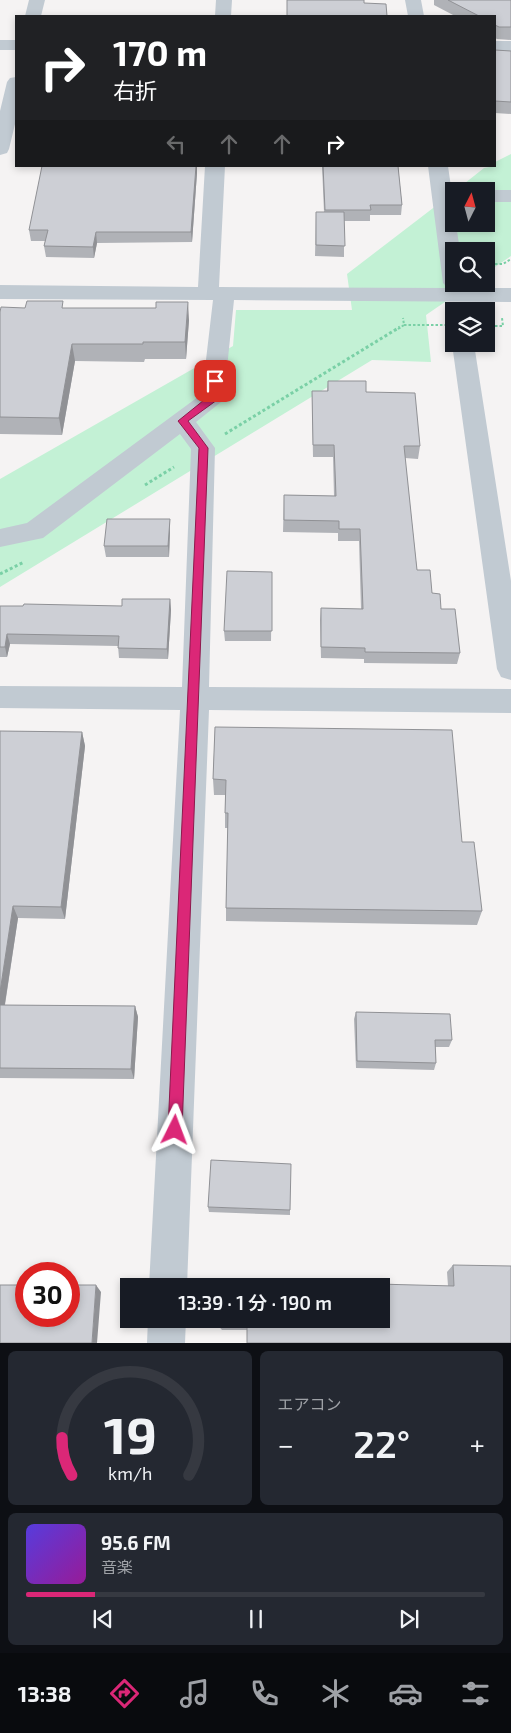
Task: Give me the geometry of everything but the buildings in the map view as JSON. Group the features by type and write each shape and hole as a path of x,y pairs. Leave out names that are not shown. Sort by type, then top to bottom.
{"street":[{"path":"33,15 37,0"},
{"path":"223,15 224,0"},
{"path":"414,0 416,15"},
{"path":"0,45 15,45"},
{"path":"496,46 511,46"},
{"path":"0,150 15,86"},
{"path":"0,538 34,532 214,398 216,293 215,167"},
{"path":"438,167 445,187"},
{"path":"495,196 511,196"},
{"path":"451,232 455,293"},
{"path":"0,292 455,293 511,295"},
{"path":"464,352 511,669"},
{"path":"168,1278 204,448 183,421"},
{"path":"0,698 511,701"},
{"path":"166,1343 167,1328"}],"path":[{"path":"495,264 502,264 511,259"},
{"path":"401,294 404,325"},
{"path":"145,485 404,325 445,325"},
{"path":"0,574 28,559"}],"green space":[{"path":"511,154 511,256 495,267 495,242 445,242 445,292 459,292 426,315 431,362 372,360 0,587 0,479 233,346 236,310 352,310 347,274 445,199 445,232 495,232 495,182 466,182 484,168 496,167 496,162"}],"route":[{"path":"175,1130 204,448 183,421 214,398 215,381"}]}
